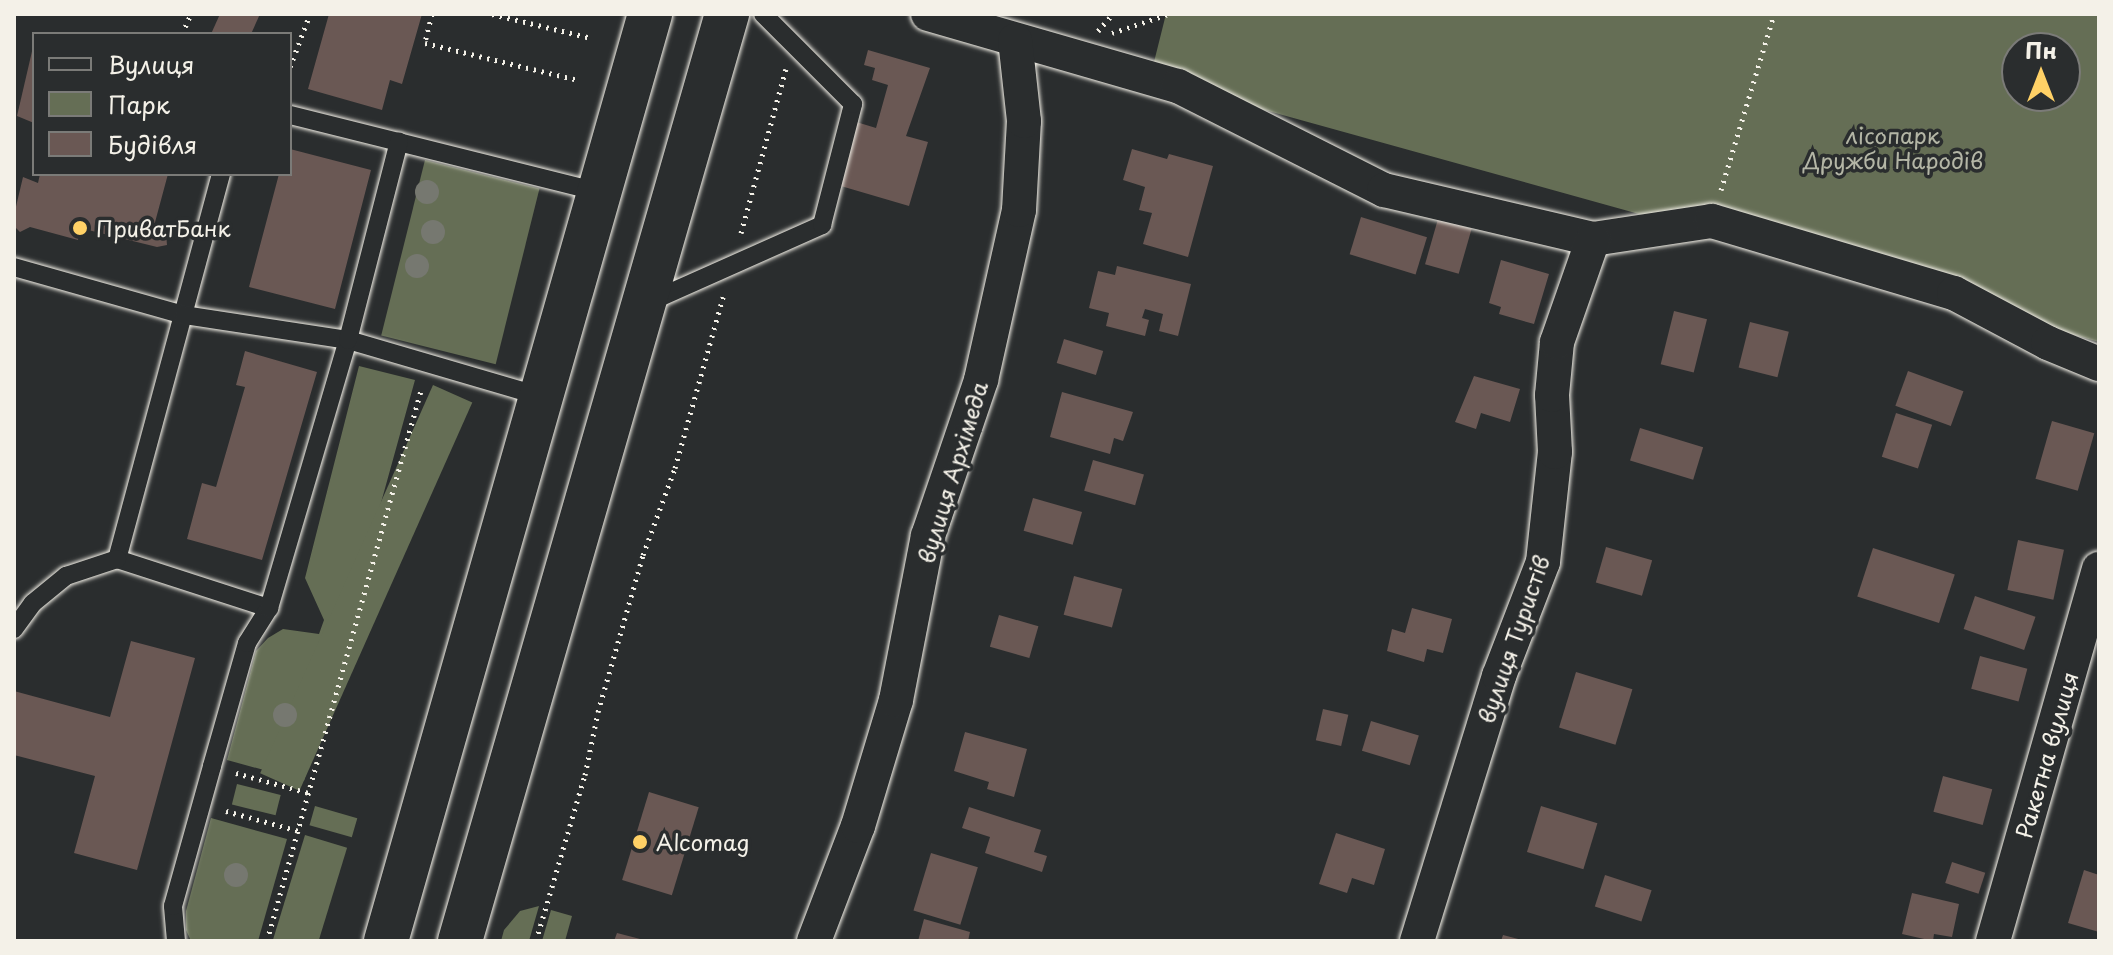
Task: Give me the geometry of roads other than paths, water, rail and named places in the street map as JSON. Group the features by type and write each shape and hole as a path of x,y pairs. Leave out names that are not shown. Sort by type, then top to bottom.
{"main road":[{"path":"386,941 650,14"},
{"path":"460,941 727,14"}],"street":[{"path":"928,14 1178,86 1384,190 1593,239 1712,221 1954,293 2048,343 2099,364"},
{"name":"вулиця Архімеда","path":"814,941 858,826 896,700 928,536 981,380 1019,210 1024,121 1015,40"},
{"name":"вулиця Туристів","path":"1417,941 1499,676 1543,562 1555,452 1552,395 1557,342 1593,239"},
{"name":"Ракетна вулиця","path":"1993,941 2099,569"}],"lane":[{"path":"644,304 822,225 853,104 763,14"},
{"path":"292,115 598,192"},
{"path":"176,941 173,906 201,805 247,643 269,608 348,340 399,141"},
{"path":"117,559 220,176"},
{"path":"14,267 184,315 348,340 428,366 540,396"},
{"path":"14,629 33,603 66,576 117,559 269,608"}],"place":[{"name":"ПриватБанк","path":"80,228"},
{"name":"Alcomag","path":"640,842"}],"park label":[{"name":"лісопарк Дружби Народів","path":"1893,146"}]}
